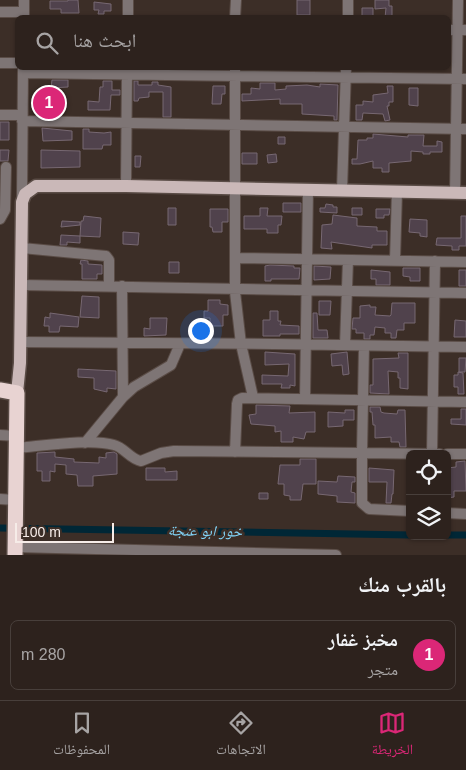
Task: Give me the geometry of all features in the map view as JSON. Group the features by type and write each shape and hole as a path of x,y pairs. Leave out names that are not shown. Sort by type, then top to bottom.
{"highway":[{"path":"0,390 17,394 17,442 8,499 15,516 15,548"}],"main road":[{"path":"17,394 20,342 22,202 25,194 36,186 460,193"}],"street":[{"path":"0,12 24,15 24,0"},
{"path":"128,0 128,15"},
{"path":"235,15 236,0"},
{"path":"348,0 348,15"},
{"path":"458,0 457,30 461,79 460,193"},
{"path":"0,63 15,63"},
{"path":"22,202 23,70 346,73 461,79"},
{"path":"126,186 127,71"},
{"path":"235,72 235,288 242,344 252,397"},
{"path":"342,190 346,73"},
{"path":"0,115 22,118 127,122 461,129"},
{"path":"0,218 5,210 3,167 22,168"},
{"path":"305,399 308,189"},
{"path":"395,260 397,191"},
{"path":"22,248 106,256 109,260 109,286"},
{"path":"236,258 466,262"},
{"path":"346,345 348,260"},
{"path":"432,450 435,261"},
{"path":"21,285 466,293"},
{"path":"122,286 123,397"},
{"path":"20,342 306,344 466,348"},
{"path":"85,443 123,397 139,383 171,365 180,344"},
{"path":"364,346 362,503 368,509 406,511"},
{"path":"235,452 237,404 238,400 242,398 466,402"},
{"path":"0,435 17,442 113,445 141,461 161,453 174,451 406,454"},
{"path":"451,454 466,454"},
{"path":"451,513 466,514"},
{"path":"15,548 160,553 336,555"}],"building":[{"path":"78,0 79,13 61,13 61,9 50,9 50,1"},
{"path":"297,0 310,0 310,15 297,15"},
{"path":"375,0 389,0 389,6 392,6 392,15 385,15 386,8 375,9"},
{"path":"94,2 111,4 111,11 104,11 104,14 98,14 99,10 94,10"},
{"path":"362,8 373,8 373,15 362,15"},
{"path":"52,80 68,80 68,87 51,88"},
{"path":"103,81 112,81 112,90 120,90 120,95 111,95 110,110 88,110 88,101 99,102 100,87 103,87"},
{"path":"134,81 138,81 138,85 152,85 152,82 158,82 158,85 171,87 171,117 163,117 163,92 149,92 149,97 139,98 138,101 134,101"},
{"path":"260,83 275,83 275,90 286,89 286,86 307,85 320,87 320,84 338,85 337,120 334,120 334,116 302,114 302,104 280,104 280,99 242,101 242,94 251,94 251,88 260,89"},
{"path":"213,86 225,86 225,94 222,94 221,104 212,104"},
{"path":"387,86 393,86 393,102 389,102 389,106 387,106 390,120 385,121 383,114 363,113 362,120 356,120 356,105 363,105 363,101 373,102 373,95 388,93"},
{"path":"409,88 418,88 418,106 409,105"},
{"path":"44,98 51,99 51,114 44,115"},
{"path":"0,122 9,122 9,140 0,140"},
{"path":"42,128 72,131 72,140 43,141"},
{"path":"83,129 89,129 89,132 111,132 111,145 103,145 102,149 83,149"},
{"path":"373,134 408,137 408,135 424,135 423,146 437,146 437,141 442,142 442,152 423,154 423,152 411,151 411,161 389,163 389,172 382,172 382,168 373,168 373,161 352,164 352,159 357,159 358,140 373,138"},
{"path":"278,137 285,137 285,144 278,144"},
{"path":"0,150 9,150 8,161 0,161"},
{"path":"41,150 80,151 80,167 41,168"},
{"path":"242,153 257,153 257,164 242,164"},
{"path":"276,154 277,162 268,163 267,155"},
{"path":"135,156 141,156 140,167 135,167"},
{"path":"283,203 301,203 301,212 283,212"},
{"path":"326,204 337,207 337,213 320,212 320,208 325,208"},
{"path":"168,208 176,208 176,225 168,225"},
{"path":"260,208 268,208 267,216 282,216 281,225 278,225 278,233 267,233 267,229 244,229 244,216 260,216"},
{"path":"352,208 362,208 362,215 352,215"},
{"path":"210,209 228,209 228,222 222,222 222,232 213,232 212,227 210,227"},
{"path":"376,209 390,209 389,215 384,215 384,218 376,218"},
{"path":"333,215 357,218 357,226 377,227 377,231 387,231 387,245 372,245 372,248 331,242 332,249 321,248 322,225 332,224"},
{"path":"84,216 101,218 100,237 80,236 81,221 83,221"},
{"path":"461,216 466,216 466,246 459,246 459,250 452,250 452,246 436,245 437,238 461,238"},
{"path":"410,219 427,220 427,237 420,236 420,233 409,232"},
{"path":"62,221 80,222 80,225 61,227"},
{"path":"123,232 139,233 138,245 123,244"},
{"path":"61,235 80,236 80,243 67,242 67,245 60,245"},
{"path":"81,260 88,261 88,264 102,265 102,274 97,274 97,279 82,279"},
{"path":"169,262 179,262 179,273 169,273"},
{"path":"265,266 300,268 299,279 271,279 271,281 265,281"},
{"path":"314,266 331,267 330,279 314,280"},
{"path":"403,268 420,268 420,281 410,281 410,277 403,276"},
{"path":"371,270 390,272 390,285 376,285 376,279 371,279"},
{"path":"459,270 466,270 466,286 459,286"},
{"path":"82,296 99,297 99,318 80,317"},
{"path":"208,300 220,300 220,304 228,305 228,315 223,315 223,326 210,326 210,318 204,318 204,311 208,311"},
{"path":"319,301 331,301 330,315 319,315"},
{"path":"392,303 415,303 415,323 404,323 404,330 397,330 396,338 391,338 391,333 385,333 385,328 375,327 374,335 370,335 370,339 364,339 364,333 356,333 356,329 352,329 353,318 360,318 360,306 370,305 370,307 376,307 375,315 390,316"},
{"path":"270,311 278,311 278,321 281,321 280,325 299,326 299,334 263,336 263,320 270,320"},
{"path":"50,313 79,317 78,327 60,326 59,332 49,332 49,326 44,326 45,317 50,318"},
{"path":"313,313 317,313 318,330 327,330 328,338 313,338"},
{"path":"150,318 167,318 166,335 144,336 144,328 150,329"},
{"path":"455,320 466,321 466,337 454,337"},
{"path":"265,352 295,354 295,386 290,385 290,388 281,388 282,384 262,384 262,375 288,376 289,364 265,365"},
{"path":"347,352 349,374 343,375 342,365 332,366 331,354"},
{"path":"398,353 408,353 408,389 400,388 398,372 388,371 389,394 370,393 370,385 373,385 373,359 399,358"},
{"path":"459,358 466,358 465,372 459,372"},
{"path":"78,369 116,371 116,389 107,388 107,392 94,389 94,378 78,377"},
{"path":"458,372 463,373 464,394 458,394 458,387 454,387 454,375 458,375"},
{"path":"256,405 290,406 289,413 315,412 315,432 306,432 304,439 293,437 293,442 281,442 281,431 275,432 275,426 251,424 249,415 256,414"},
{"path":"370,407 380,407 381,412 384,413 397,414 398,410 405,410 406,447 400,447 399,442 391,442 391,437 375,438 375,425 373,425"},
{"path":"461,409 466,409 466,425 451,424 451,419 461,419"},
{"path":"345,410 354,410 354,420 343,420 343,426 328,427 328,412 345,413"},
{"path":"55,452 55,457 74,459 74,462 99,463 99,457 106,458 106,453 114,452 117,454 117,474 93,476 93,486 78,486 77,475 66,474 66,465 55,464 55,472 50,471 50,481 42,481 42,471 37,471 37,453"},
{"path":"300,459 316,459 316,484 303,484 301,500 290,500 290,496 284,495 284,484 278,484 280,465 300,465"},
{"path":"465,461 466,491 454,491 454,497 451,497 451,468 456,467 456,462"},
{"path":"146,468 165,468 165,472 177,471 177,480 146,480"},
{"path":"369,468 394,470 391,503 386,503 387,482 369,482"},
{"path":"338,476 355,477 355,482 352,482 351,492 355,493 355,503 337,502 337,496 318,494 318,481 337,482"},
{"path":"259,493 268,493 268,499 259,499"}],"waterway":[{"name":"خور ابو عنجة","path":"0,528 406,535"},
{"name":"خور ابو عنجة","path":"451,535 466,535"}],"place":[{"name":"مخبز غفار","path":"49,103"}]}
